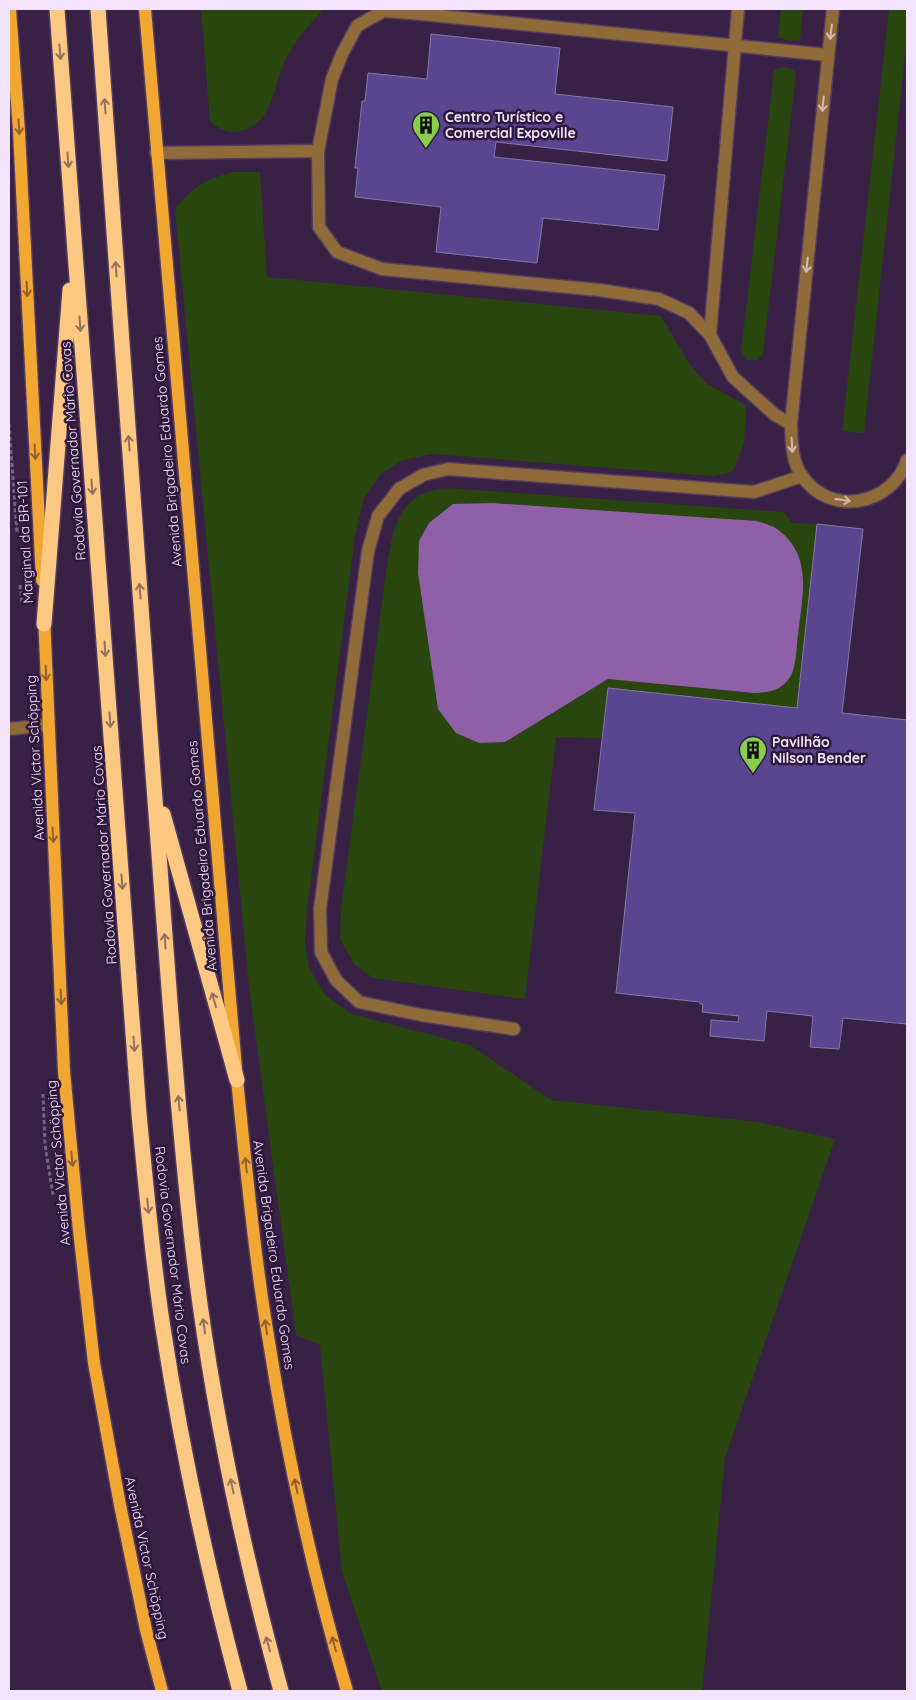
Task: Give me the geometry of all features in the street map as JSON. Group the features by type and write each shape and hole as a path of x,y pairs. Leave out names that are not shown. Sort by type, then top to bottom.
{"highway":[{"name":"Rodovia Governador Mário Covas","path":"57,9 139,1114 150,1230 163,1328 201,1532 240,1691"},
{"name":"Rodovia Governador Mário Covas","path":"98,9 172,1030 193,1252 223,1444 256,1595 281,1691"},
{"path":"44,624 73,241"},
{"path":"154,779 237,1080"}],"main road":[{"name":"Marginal da BR-101","path":"10,9 21,160 44,624"},
{"name":"Avenida Brigadeiro Eduardo Gomes","path":"145,9 237,1080 268,1335 285,1435 310,1550 347,1691"},
{"name":"Avenida Victor Schöpping","path":"44,624 64,1071 78,1221 94,1363 120,1506 146,1630 162,1691"}],"street":[{"path":"710,335 738,9"},
{"path":"833,9 790,424 792,457 802,476 820,493 841,501 863,501 886,491 903,472 907,460"},
{"path":"790,424 775,415 733,377 710,335 689,313 659,299 599,290 382,269 336,252 319,228 318,151 332,79 342,54 357,26 383,11 828,55"},
{"path":"156,153 318,151"},
{"path":"514,1029 421,1015 359,1002 336,980 321,952 320,909 322,889 368,551 378,516 399,489 423,475 448,469 754,492 802,476"},
{"path":"9,729 48,726"}],"green space":[{"path":"201,9 323,9 288,55 267,110 261,120 252,127 232,132 217,127 210,121"},
{"path":"781,9 803,9 800,40 788,41 778,37"},
{"path":"889,9 907,9 907,37 864,433 842,431"},
{"path":"786,67 796,73 763,354 758,360 746,360 741,352 774,71 778,68"},
{"path":"232,172 260,172 267,277 661,316 690,365 707,384 746,405 746,424 740,456 732,472 713,476 433,454 403,460 381,474 364,498 355,536 307,909 305,942 309,968 325,995 352,1014 470,1045 551,1100 758,1122 835,1139 725,1458 702,1691 382,1691 342,1572 320,1345 296,1335 249,987 175,209 188,194 200,185"},
{"path":"445,488 784,512 792,523 817,524 797,708 608,688 602,738 556,737 525,999 373,978 354,964 340,939 341,909 387,565 393,534 400,515 413,500 422,494","holes":["802,563 754,693 608,679 505,742 479,743"]}],"shaded area":[{"path":"492,503 756,521 775,528 789,540 796,552 801,564 803,578 796,658 791,675 777,689 754,693 608,679 505,742 479,743 456,733 438,709 418,573 419,541 429,523 453,504"}],"building":[{"name":"Centro Turístico e Comercial Expoville","path":"431,34 560,48 555,94 673,107 667,161 496,142 494,157 665,175 658,230 543,218 537,263 436,252 441,207 355,197 358,168 355,168 362,101 365,101 368,73 427,79"},
{"name":"Pavilhão Nilson Bender","path":"817,524 863,529 842,713 907,720 907,1024 843,1018 839,1049 810,1047 813,1016 767,1011 764,1041 710,1036 711,1020 738,1022 739,1016 702,1012 703,1004 700,1004 700,1002 616,993 635,813 594,810 608,688 797,708"}],"place":[{"name":"Centro Turístico e Comercial Expoville","path":"426,149"},
{"name":"Pavilhão Nilson Bender","path":"753,774"}]}
